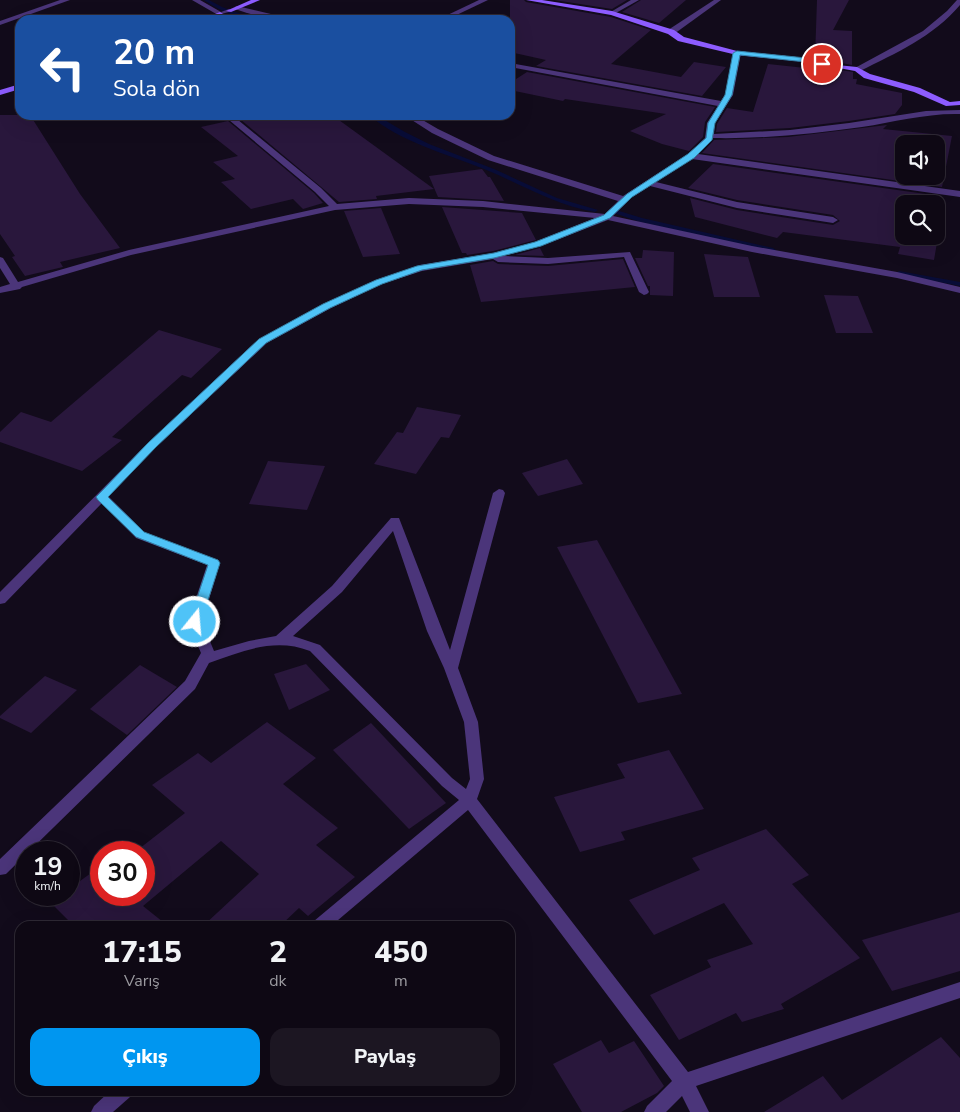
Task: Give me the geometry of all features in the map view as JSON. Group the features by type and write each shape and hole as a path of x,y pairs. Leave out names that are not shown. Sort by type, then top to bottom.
{"street":[{"path":"23,15 67,0"},
{"path":"195,0 220,14 229,11 238,4 247,4 257,0"},
{"path":"451,15 485,0"},
{"path":"529,0 612,13 671,32 681,39 737,53 806,60 837,67 857,69 910,44 947,16 960,1"},
{"path":"612,13 636,0"},
{"path":"671,32 718,0"},
{"path":"238,4 258,15"},
{"path":"252,12 266,15"},
{"path":"0,23 15,18"},
{"path":"0,600 152,445 263,341 327,306 379,282 420,268 480,258 538,244 607,217 625,200 691,156 709,139 711,123 729,95 737,53"},
{"path":"515,66 722,104"},
{"path":"857,69 866,76 917,90 954,109"},
{"path":"0,93 15,88"},
{"path":"710,136 737,136 833,128 954,109 960,103"},
{"path":"233,120 318,190 335,207"},
{"path":"416,120 435,132 491,158 625,200"},
{"path":"691,156 960,194"},
{"path":"649,183 737,205 833,220"},
{"path":"0,290 17,287 129,253 335,207 374,202 409,201 483,204 607,217 752,249 897,276 960,290"},
{"path":"480,258 548,261 627,254 644,292"},
{"path":"0,260 17,287"},
{"path":"451,668 499,492"},
{"path":"0,869 190,685 208,653 195,622 214,563 140,535 102,497"},
{"path":"279,640 337,588 395,521 434,631 451,668 471,722 477,779 469,800 326,921"},
{"path":"204,660 251,645 279,640 298,641 315,648 446,782 469,800 684,1082 700,1112"},
{"path":"653,1112 684,1082 960,990"},
{"path":"100,1112 118,1096"}],"building":[{"path":"510,0 524,0 526,2 611,17 651,30 611,64 681,77 694,62 726,67 702,96 536,66 546,60 515,53 515,15 510,15"},
{"path":"554,0 627,0 612,9"},
{"path":"641,0 686,0 659,23 622,12"},
{"path":"817,0 849,0 833,30 852,31 852,65 815,58"},
{"path":"768,64 815,69 815,66 853,72 853,79 857,79 856,84 902,93 902,105 895,114 849,121 790,128 716,132 717,124 727,108 753,112"},
{"path":"527,72 715,107 705,122 703,137 689,151 662,144 630,131 666,114 565,99 563,101 515,91 515,80"},
{"path":"0,115 15,115 15,120 33,120 80,194 120,248 60,262 63,267 25,276 12,257 15,256 0,234"},
{"path":"241,120 339,120 434,189 376,196 377,199 339,202"},
{"path":"228,121 314,193 323,203 303,209 293,199 251,209 221,182 235,179 213,162 238,156 201,127"},
{"path":"887,125 883,129 942,135 895,135 895,180 702,153 714,140 788,137"},
{"path":"945,135 952,136 945,172"},
{"path":"713,164 933,195 895,195 895,245 937,245 934,260 898,254 900,247 783,232 777,238 695,217 690,198 737,210 833,225 840,221 833,215 737,200 688,188"},
{"path":"482,169 490,177 504,201 438,197 429,176"},
{"path":"442,207 522,213 536,240 493,251 467,255 462,253"},
{"path":"381,208 400,254 363,257 344,211"},
{"path":"540,248 544,256 515,255"},
{"path":"643,250 674,252 673,296 650,295 650,286 648,286 635,258 642,258"},
{"path":"704,254 748,257 760,297 714,297"},
{"path":"623,259 635,287 481,302 470,265 493,261 498,264 548,266"},
{"path":"824,295 858,296 873,333 836,333"},
{"path":"159,330 222,349 191,378 182,375 112,437 122,440 82,471 0,442 0,432 21,412 51,422"},
{"path":"417,407 461,415 449,438 441,437 416,474 374,464 397,432 403,433"},
{"path":"567,459 583,484 538,496 522,473"},
{"path":"268,461 325,466 307,510 249,504"},
{"path":"597,540 682,694 638,703 557,547"},
{"path":"306,664 330,690 289,710 274,674"},
{"path":"140,665 177,687 127,735 90,709"},
{"path":"45,676 77,690 31,733 0,718 0,716"},
{"path":"267,722 316,758 283,784 338,828 316,845 355,877 308,916 299,908 285,921 208,921 259,874 221,841 155,896 155,841 149,841 185,813 152,785 198,753 211,763"},
{"path":"371,723 446,803 409,829 333,750"},
{"path":"669,750 704,809 621,832 625,840 580,852 554,797 625,778 617,764"},
{"path":"766,829 809,875 792,884 860,958 781,1004 784,1009 742,1022 736,1013 679,1040 650,995 711,967 707,960 753,944 724,903 654,935 629,900 700,870 692,858"},
{"path":"90,874 90,906 143,906 162,921 69,921 54,906 80,906 80,881"},
{"path":"960,912 960,971 892,991 862,940"},
{"path":"941,1037 960,1058 960,1112 764,1112 823,1076 842,1100"},
{"path":"601,1040 609,1053 634,1041 664,1086 657,1093 621,1112 582,1112 553,1064"}],"waterway":[{"path":"206,0 220,8 241,15"},
{"path":"380,120 419,142 478,164 555,200 595,210"},
{"path":"616,212 640,220 773,250"},
{"path":"899,273 960,284"}],"route":[{"path":"195,622 214,563 140,535 102,497 152,445 263,341 327,306 379,282 420,268 494,256 538,244 607,217 629,195 691,156 709,139 711,123 729,95 737,53 806,60 822,64"}]}
